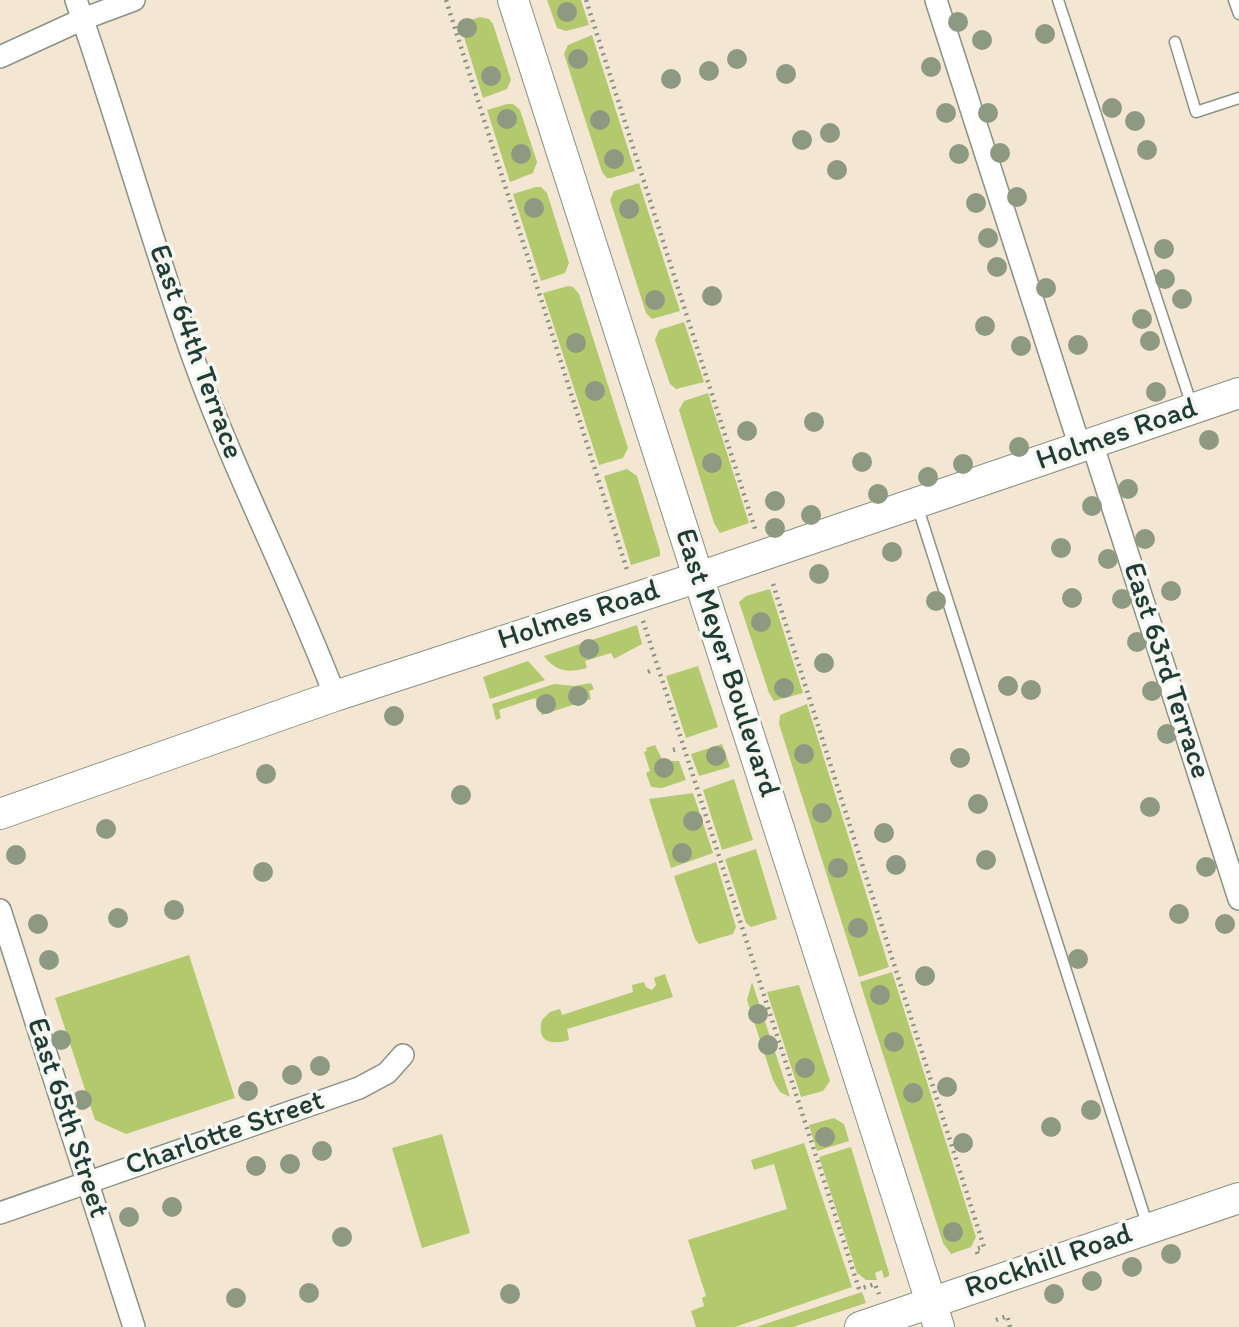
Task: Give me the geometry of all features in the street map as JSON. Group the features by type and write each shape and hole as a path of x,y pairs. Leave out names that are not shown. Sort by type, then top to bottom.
{"main road":[{"name":"East Meyer Boulevard","path":"513,0 935,1315"},
{"name":"Holmes Road","path":"0,814 335,696 699,577 1239,393"},
{"name":"Rockhill Road","path":"860,1327 935,1315 1149,1229 1239,1198"}],"street":[{"path":"0,57 80,10 134,0"},
{"name":"East 63rd Terrace","path":"936,0 1239,899"},
{"name":"East 64th Terrace","path":"80,10 195,362 228,449 335,696"},
{"name":"East 65th Street","path":"0,910 134,1327"},
{"name":"Charlotte Street","path":"0,1213 359,1088 387,1073 403,1055"}],"lane":[{"path":"1058,0 1193,409"},
{"path":"1234,0 1239,14"},
{"path":"1175,42 1196,111 1239,98"},
{"path":"916,503 1149,1229"}],"path":[{"path":"446,0 635,598 859,1289 875,1284"},
{"path":"586,0 763,555"},
{"path":"773,584 984,1247 976,1249"},
{"path":"996,1320 1007,1316 1010,1327"}],"green space":[{"path":"547,0 581,0 589,25 566,31 557,28"},
{"path":"480,17 489,19 493,24 511,80 507,89 483,98 460,24"},
{"path":"592,35 635,171 611,178 607,178 602,172 564,54 568,45"},
{"path":"513,104 520,110 537,162 533,173 510,182 487,110"},
{"path":"639,183 680,311 652,319 646,313 610,200 614,191"},
{"path":"541,187 547,193 569,263 565,273 541,281 513,194"},
{"path":"573,287 579,294 628,448 623,458 599,465 543,293"},
{"path":"684,322 704,382 676,389 670,384 655,340 659,330"},
{"path":"708,393 749,523 720,533 714,523 679,410 684,401"},
{"path":"627,469 637,476 660,551 660,556 631,565 604,476"},
{"path":"770,589 803,693 774,701 739,602 746,596"},
{"path":"637,625 642,644 614,659 611,653 585,661 587,668 563,670 544,656"},
{"path":"528,661 545,680 490,699 483,677"},
{"path":"698,666 718,727 686,738 666,676"},
{"path":"591,683 594,689 589,691 591,699 542,715 535,698 499,710 501,718 496,720 492,704 554,684 574,686"},
{"path":"807,704 889,967 859,977 779,724 780,715"},
{"path":"722,744 730,767 699,776 691,754"},
{"path":"655,745 663,761 679,761 686,780 662,788 651,787 646,773 650,771 644,752 647,751 646,748"},
{"path":"734,779 753,840 722,850 703,790"},
{"path":"693,793 713,853 671,868 649,799"},
{"path":"756,849 777,919 751,927 746,923 725,859"},
{"path":"716,862 736,927 733,934 699,944 674,876"},
{"path":"189,955 235,1098 126,1134 95,1120 55,998"},
{"path":"892,972 976,1237 971,1247 951,1254 943,1243 860,982"},
{"path":"665,974 673,997 567,1029 569,1040 551,1042 543,1038 542,1020 550,1012 560,1009 562,1015 633,992 632,985 644,982 646,987 652,990 656,985 654,978"},
{"path":"752,982 790,1097 780,1092 773,1080 747,1000"},
{"path":"799,985 830,1081 823,1091 801,1097 767,992"},
{"path":"834,1118 844,1124 849,1141 817,1151 809,1125"},
{"path":"442,1134 470,1233 422,1248 392,1148"},
{"path":"804,1143 852,1287 735,1327 696,1327 691,1311 704,1306 702,1298 706,1296 688,1240 787,1209 774,1164 754,1170 751,1160"},
{"path":"851,1147 889,1273 889,1276 884,1278 882,1270 875,1273 877,1280 866,1280 857,1273 819,1157"},
{"path":"862,1292 866,1303 793,1327 756,1327"}]}
